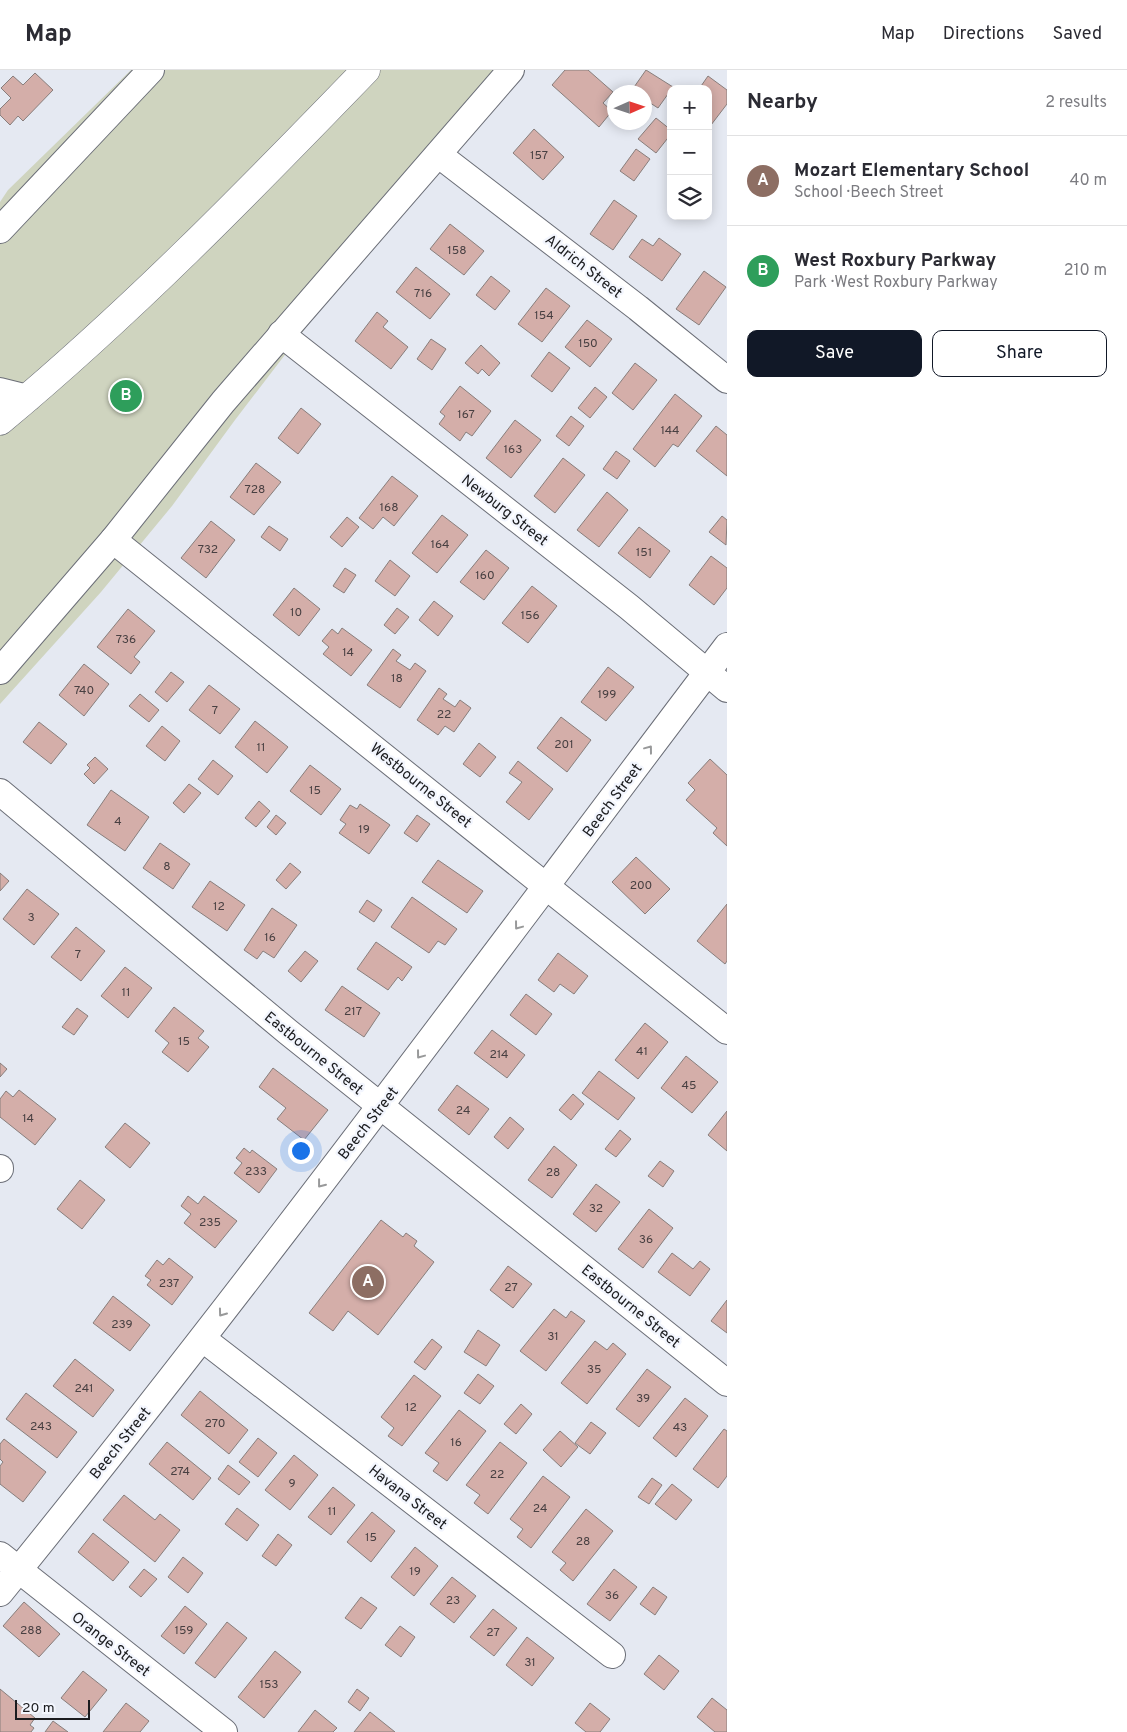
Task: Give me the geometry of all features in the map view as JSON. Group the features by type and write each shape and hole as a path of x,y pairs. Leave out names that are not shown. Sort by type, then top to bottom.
{"main road":[{"path":"0,421 28,398 177,261 366,70"}],"street":[{"path":"0,230 150,70"},
{"path":"0,671 114,540 223,402 511,70"},
{"name":"Aldrich Street","path":"439,155 638,308 727,380"},
{"name":"Newburg Street","path":"281,334 629,607 727,689"},
{"path":"0,391 28,398"},
{"name":"Westbourne Street","path":"114,540 727,1031"},
{"name":"Beech Street","path":"0,1593 9,1563 203,1339 252,1272 381,1107 548,887 727,646"},
{"name":"Eastbourne Street","path":"0,792 381,1107 727,1383"},
{"name":"Havana Street","path":"203,1339 612,1655"},
{"name":"Orange Street","path":"9,1563 224,1732"}],"green space":[{"path":"131,70 523,70 392,221 307,326 172,506 101,592 0,704 0,202 8,190"}],"building":[{"path":"565,70 588,70 607,87 607,99 603,103 607,107 607,117 599,127 552,85"},
{"path":"646,70 670,85 667,85 667,95 658,108 652,104 652,85 636,85"},
{"path":"35,73 53,90 23,121 18,116 10,125 0,115 0,109 11,98 1,88 13,76 23,85"},
{"path":"708,76 727,90 727,104 712,124 712,85 702,85"},
{"path":"656,118 667,127 667,139 656,153 638,139 646,130 652,130 652,123"},
{"path":"534,129 564,157 543,180 513,153"},
{"path":"636,149 650,159 634,181 620,171"},
{"path":"614,200 637,216 613,250 590,234"},
{"path":"450,224 484,251 464,275 430,249"},
{"path":"659,238 681,254 662,281 629,257 642,239 653,246"},
{"path":"416,267 450,294 430,319 396,292"},
{"path":"704,271 726,287 699,325 676,309"},
{"path":"491,276 510,291 495,310 476,295"},
{"path":"546,288 570,306 542,342 518,324"},
{"path":"377,312 388,321 383,327 408,347 391,369 355,341"},
{"path":"587,320 612,339 590,367 565,347"},
{"path":"431,339 446,349 432,370 417,359"},
{"path":"481,345 500,363 489,376 482,369 478,374 465,363"},
{"path":"549,352 570,368 552,392 531,376"},
{"path":"635,363 657,380 633,410 612,393"},
{"path":"460,386 491,411 472,436 466,432 460,441 439,424 445,416 440,412"},
{"path":"595,387 607,397 590,418 578,408"},
{"path":"675,394 702,416 678,447 673,444 655,467 633,449"},
{"path":"301,408 321,424 298,454 278,438"},
{"path":"571,416 584,426 569,446 556,436"},
{"path":"515,420 541,440 511,478 486,458"},
{"path":"716,426 727,435 727,476 696,451"},
{"path":"616,451 630,461 617,479 603,469"},
{"path":"563,458 585,475 555,513 534,496"},
{"path":"256,463 281,482 254,515 230,497"},
{"path":"392,476 418,496 394,526 383,517 373,529 359,518"},
{"path":"607,492 628,510 599,547 577,530"},
{"path":"442,515 468,535 437,573 412,553"},
{"path":"722,516 727,520 726,545 709,532"},
{"path":"347,517 359,527 342,547 330,537"},
{"path":"211,521 235,540 206,578 181,558"},
{"path":"269,526 288,539 280,551 261,537"},
{"path":"639,527 670,551 650,578 618,553"},
{"path":"486,550 509,568 484,600 460,582"},
{"path":"711,556 727,568 727,588 714,605 689,585"},
{"path":"390,560 410,576 395,596 375,581"},
{"path":"345,568 356,575 344,593 333,586"},
{"path":"532,586 557,606 528,643 502,623"},
{"path":"294,588 320,609 299,636 273,615"},
{"path":"434,601 453,616 438,636 419,620"},
{"path":"397,608 409,617 395,634 384,625"},
{"path":"128,609 155,631 134,657 140,662 131,674 97,647"},
{"path":"342,628 372,650 351,676 323,654 329,647 322,641 332,629 338,634"},
{"path":"393,649 401,655 396,661 410,670 415,663 426,671 400,708 367,685"},
{"path":"84,664 109,684 84,716 59,695"},
{"path":"608,667 634,687 606,721 581,702"},
{"path":"171,672 184,682 167,702 155,692"},
{"path":"209,685 240,709 220,734 189,710"},
{"path":"439,688 447,694 443,699 455,707 460,700 471,708 454,732 445,726 438,735 417,720"},
{"path":"140,694 159,710 149,722 129,706"},
{"path":"561,717 591,740 567,772 537,748"},
{"path":"255,721 288,747 267,773 235,747"},
{"path":"39,722 67,744 51,764 23,742"},
{"path":"162,726 180,741 165,761 146,746"},
{"path":"479,743 496,757 480,777 463,764"},
{"path":"95,757 108,769 94,784 84,774 90,768 87,765"},
{"path":"710,759 727,775 727,846 713,833 717,828 686,800 695,790 688,783"},
{"path":"213,760 233,776 218,795 198,779"},
{"path":"518,761 553,789 529,820 506,802 522,782 509,773"},
{"path":"310,765 341,789 321,815 290,791"},
{"path":"189,784 201,793 184,813 173,803"},
{"path":"111,790 149,817 125,851 87,825"},
{"path":"259,801 270,811 256,827 245,818"},
{"path":"360,804 390,825 369,854 339,833 346,824 340,820 350,805 357,809"},
{"path":"276,815 286,823 276,835 267,827"},
{"path":"417,815 430,824 417,842 404,833"},
{"path":"160,843 190,864 173,889 143,868"},
{"path":"636,857 670,889 645,914 612,882"},
{"path":"438,860 483,891 467,913 422,882"},
{"path":"290,863 301,872 286,889 276,880"},
{"path":"0,873 9,881 0,891"},
{"path":"210,881 245,905 227,931 192,907"},
{"path":"27,889 59,914 34,945 3,919"},
{"path":"412,897 457,929 445,945 438,941 429,953 391,927"},
{"path":"367,900 382,910 374,922 359,912"},
{"path":"727,904 727,961 725,964 697,941"},
{"path":"272,908 297,925 274,958 263,951 257,959 244,950"},
{"path":"76,927 105,951 81,981 51,957"},
{"path":"376,942 412,967 402,981 398,977 388,990 357,969"},
{"path":"305,951 318,961 301,982 288,971"},
{"path":"558,953 588,976 574,994 560,984 554,992 538,980"},
{"path":"125,967 152,988 128,1018 101,996"},
{"path":"342,986 380,1013 364,1037 325,1010"},
{"path":"526,994 552,1014 536,1035 510,1015"},
{"path":"174,1007 204,1031 198,1038 209,1047 188,1072 162,1052 169,1043 155,1031"},
{"path":"77,1008 88,1016 74,1035 62,1027"},
{"path":"645,1023 668,1042 638,1079 615,1060"},
{"path":"492,1030 525,1055 507,1078 474,1053"},
{"path":"686,1056 718,1082 692,1113 661,1088"},
{"path":"0,1063 7,1069 0,1077"},
{"path":"273,1068 328,1110 304,1140 277,1119 286,1108 259,1087"},
{"path":"599,1071 635,1098 618,1120 582,1093"},
{"path":"457,1085 489,1109 469,1135 438,1110"},
{"path":"19,1090 56,1119 35,1145 0,1117 0,1099 6,1091 13,1097"},
{"path":"573,1094 584,1104 571,1120 559,1110"},
{"path":"727,1111 727,1151 708,1135"},
{"path":"510,1117 524,1129 508,1149 494,1137"},
{"path":"125,1123 150,1143 130,1168 105,1147"},
{"path":"620,1130 631,1139 616,1157 605,1149"},
{"path":"554,1146 577,1165 552,1198 528,1180"},
{"path":"244,1148 250,1153 252,1150 277,1169 259,1193 234,1173 242,1163 236,1158"},
{"path":"660,1161 674,1171 663,1187 648,1176"},
{"path":"80,1180 105,1200 82,1229 57,1209"},
{"path":"596,1184 620,1202 596,1232 573,1214"},
{"path":"188,1196 198,1204 204,1196 237,1221 215,1248 184,1223 191,1214 181,1206"},
{"path":"649,1209 673,1228 643,1268 618,1249"},
{"path":"381,1220 403,1237 406,1233 417,1241 414,1246 434,1262 378,1335 348,1311 333,1331 309,1313"},
{"path":"672,1253 693,1269 700,1261 710,1269 690,1296 658,1272"},
{"path":"169,1258 193,1277 172,1305 147,1285 151,1280 145,1276 157,1260 163,1265"},
{"path":"508,1266 532,1284 513,1308 490,1290"},
{"path":"113,1296 150,1325 130,1351 93,1323"},
{"path":"727,1300 727,1333 711,1321"},
{"path":"554,1309 566,1318 571,1311 585,1321 546,1371 520,1351"},
{"path":"478,1330 500,1345 486,1366 464,1352"},
{"path":"432,1339 442,1347 425,1370 414,1362"},
{"path":"595,1341 607,1350 613,1343 626,1354 587,1404 561,1383"},
{"path":"75,1359 114,1390 93,1417 53,1386"},
{"path":"647,1369 671,1387 639,1427 616,1409"},
{"path":"478,1374 494,1386 480,1404 464,1393"},
{"path":"414,1375 441,1396 402,1446 388,1436 394,1428 381,1417"},
{"path":"200,1391 248,1430 229,1454 181,1415"},
{"path":"26,1393 77,1432 57,1458 6,1419"},
{"path":"685,1398 708,1416 676,1457 653,1438"},
{"path":"521,1404 532,1414 516,1434 504,1424"},
{"path":"459,1410 486,1431 447,1481 433,1471 439,1463 425,1453"},
{"path":"591,1422 606,1433 590,1454 575,1443"},
{"path":"724,1429 727,1431 727,1476 718,1488 693,1469"},
{"path":"560,1431 578,1447 561,1467 543,1450"},
{"path":"258,1438 277,1453 258,1477 239,1462"},
{"path":"4,1439 46,1472 23,1502 0,1484 0,1466 3,1462 0,1459 0,1444"},
{"path":"167,1442 211,1478 193,1500 149,1464"},
{"path":"500,1442 527,1463 488,1514 474,1503 480,1495 466,1485"},
{"path":"294,1455 318,1475 290,1510 265,1490"},
{"path":"228,1465 250,1482 239,1495 218,1479"},
{"path":"543,1476 570,1497 531,1548 517,1537 523,1529 510,1519"},
{"path":"652,1478 662,1485 649,1504 638,1497"},
{"path":"672,1484 692,1500 676,1520 655,1504"},
{"path":"333,1487 355,1505 331,1535 308,1517"},
{"path":"124,1495 155,1520 160,1514 180,1530 155,1562 103,1520"},
{"path":"237,1508 259,1525 247,1541 225,1524"},
{"path":"586,1509 613,1531 573,1581 560,1570 566,1563 552,1552"},
{"path":"372,1512 395,1531 371,1562 347,1542"},
{"path":"93,1533 129,1562 113,1581 78,1552"},
{"path":"278,1534 292,1545 276,1566 262,1556"},
{"path":"415,1547 438,1566 414,1596 391,1577"},
{"path":"183,1557 203,1573 188,1593 168,1577"},
{"path":"144,1569 157,1579 141,1597 129,1587"},
{"path":"614,1569 637,1587 610,1621 587,1604"},
{"path":"452,1577 476,1596 454,1623 430,1604"},
{"path":"653,1587 667,1597 655,1615 640,1604"},
{"path":"361,1597 377,1608 361,1629 345,1618"},
{"path":"24,1602 60,1634 39,1657 3,1626"},
{"path":"185,1606 207,1624 184,1654 161,1636"},
{"path":"493,1609 517,1628 494,1656 470,1637"},
{"path":"227,1622 247,1638 215,1678 195,1663"},
{"path":"400,1626 415,1637 401,1657 385,1645"},
{"path":"527,1637 554,1658 532,1686 506,1665"},
{"path":"275,1651 301,1672 264,1718 238,1697"},
{"path":"659,1655 679,1671 664,1690 644,1674"},
{"path":"83,1671 107,1690 85,1717 61,1698"},
{"path":"0,1689 35,1718 30,1725 34,1728 31,1732 0,1732"},
{"path":"357,1689 369,1698 360,1711 348,1702"},
{"path":"712,1698 727,1710 727,1732 715,1732 697,1717"},
{"path":"126,1703 149,1721 140,1732 103,1732"},
{"path":"590,1703 610,1719 600,1732 586,1732 575,1723"},
{"path":"315,1710 337,1728 333,1732 298,1732"},
{"path":"370,1712 395,1732 354,1732"},
{"path":"53,1721 68,1732 45,1732"}],"place":[{"name":"West Roxbury Parkway","path":"126,396"},
{"name":"Mozart Elementary School","path":"368,1282"}]}
